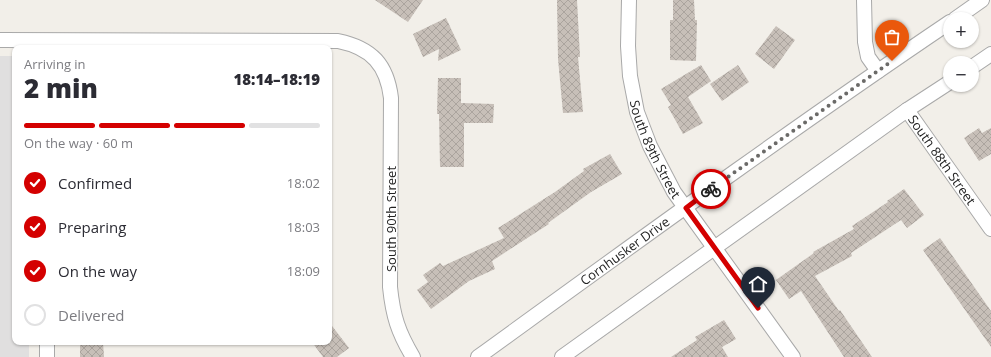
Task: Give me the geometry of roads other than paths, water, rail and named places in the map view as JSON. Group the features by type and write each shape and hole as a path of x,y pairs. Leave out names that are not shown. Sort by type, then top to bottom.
{"street":[{"name":"South 89th Street","path":"629,0 628,46 630,76 637,112 650,146 674,192 792,357"},
{"path":"864,0 865,42 868,57 878,71"},
{"path":"965,12 982,0"},
{"name":"Cornhusker Drive","path":"478,357 878,71 943,27"},
{"path":"0,40 47,44"},
{"name":"South 90th Street","path":"47,44 338,41 363,49 370,54 381,65 390,84 390,287 393,312 398,329 413,357"},
{"path":"979,62 991,54"},
{"path":"562,357 907,110 943,87"},
{"name":"South 88th Street","path":"907,110 991,229"},
{"path":"47,345 47,357"}]}
